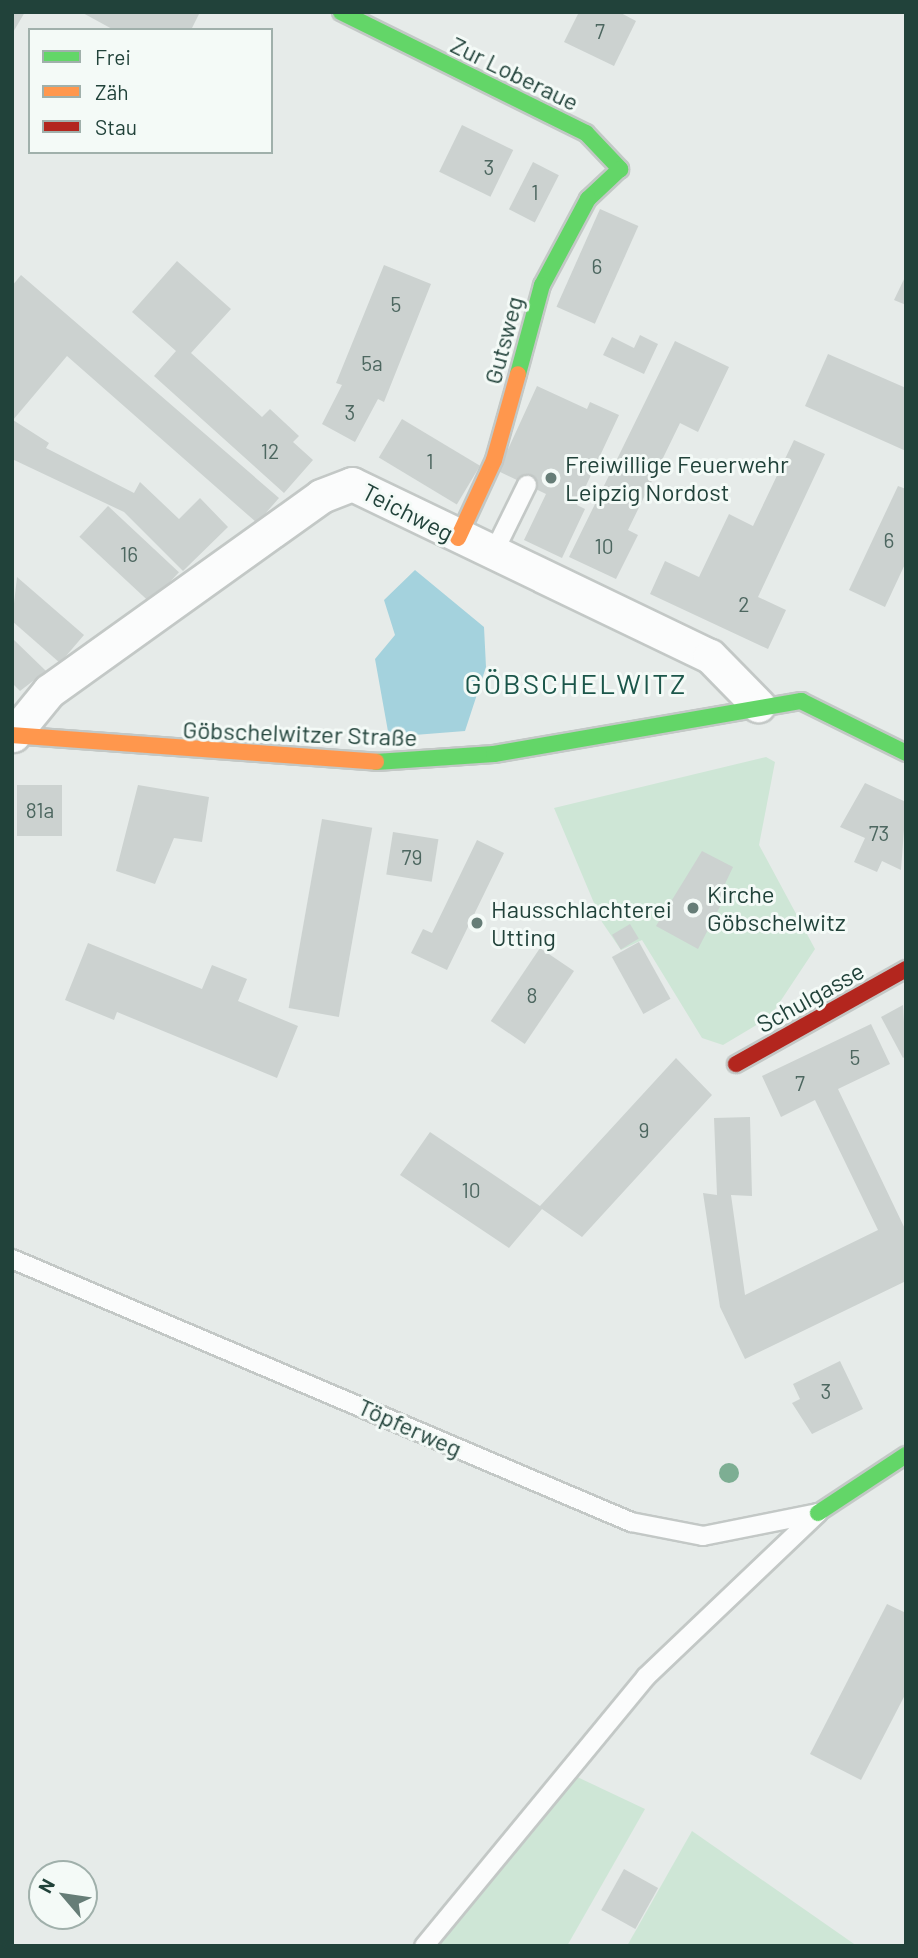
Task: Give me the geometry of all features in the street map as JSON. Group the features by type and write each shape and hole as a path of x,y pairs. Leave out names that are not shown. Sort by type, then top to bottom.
{"street":[{"name":"Zur Loberaue","path":"341,12 586,133 620,169"},
{"name":"Gutsweg","path":"458,538 494,460 541,285 588,199 620,169"},
{"name":"Teichweg","path":"13,735 49,691 321,496 352,484 458,538 710,656 758,705"},
{"name":"Göbschelwitzer Straße","path":"13,735 384,763 494,754 758,705 801,701 906,753"},
{"name":"Schulgasse","path":"736,1064 906,969"},
{"name":"Töpferweg","path":"818,1513 906,1455"}],"lane":[{"path":"494,554 527,485"},
{"name":"Töpferweg","path":"12,1259 631,1522 703,1536 818,1513"},
{"name":"Töpferweg","path":"424,1946 646,1677 818,1513"}],"green space":[{"path":"766,757 775,762 759,845 815,949 770,1017 723,1045 702,1038 642,940 621,950 602,922 554,808"},
{"path":"573,1775 645,1809 567,1946 435,1946"},
{"path":"692,1831 857,1946 627,1946"}],"water":[{"path":"415,570 484,627 486,667 465,731 389,737 375,659 395,635 384,600"}],"building":[{"path":"12,12 25,12 12,34"},
{"path":"81,12 200,12 192,28 110,28"},
{"path":"579,12 619,12 636,21 614,66 564,42"},
{"path":"462,125 513,150 490,197 439,172"},
{"path":"533,162 559,175 535,222 509,209"},
{"path":"600,209 638,226 595,324 556,307"},
{"path":"177,261 231,309 191,353 262,417 270,409 299,436 293,442 313,460 284,493 154,376 176,351 132,312"},
{"path":"384,265 431,284 384,402 378,399 355,442 322,424 342,385 336,383"},
{"path":"21,275 279,498 257,523 67,356 13,420 49,443 46,448 134,493 140,482 179,519 200,498 228,527 183,571 124,512 12,459 12,286"},
{"path":"906,275 906,305 894,300"},
{"path":"640,335 658,344 644,374 603,355 612,337 634,348"},
{"path":"675,341 729,367 698,432 680,423 628,530 638,535 616,579 569,557"},
{"path":"828,354 906,388 906,451 805,406"},
{"name":"Freiwillige Feuerwehr Leipzig Nordost","path":"537,386 587,409 590,402 619,415 577,505 585,509 562,558 524,540 546,494 498,471"},
{"path":"402,419 480,466 457,504 379,458"},
{"path":"794,440 825,454 758,597 786,610 768,649 650,594 665,561 699,577 729,514 753,526"},
{"path":"898,486 906,489 906,562 885,607 849,590"},
{"path":"108,506 179,572 150,603 79,537"},
{"path":"17,577 84,635 60,663 12,621"},
{"path":"12,638 46,671 20,691 12,683"},
{"path":"865,783 906,802 901,870 882,861 877,872 854,862 865,838 840,827"},
{"path":"17,785 62,785 62,836 17,836"},
{"path":"138,785 209,797 202,842 174,838 155,884 116,871"},
{"path":"322,819 372,828 339,1017 289,1008"},
{"path":"393,832 438,839 432,882 386,874"},
{"path":"477,840 504,853 447,970 411,953 423,929 432,933"},
{"name":"Kirche Göbschelwitz","path":"702,851 733,867 724,886 729,889 698,949 656,926"},
{"path":"630,924 639,939 621,949 612,935"},
{"path":"639,942 671,999 643,1014 612,957"},
{"path":"88,943 202,989 212,965 247,979 238,1001 298,1026 277,1078 117,1012 114,1020 65,1000"},
{"path":"540,948 574,971 525,1044 491,1021"},
{"path":"903,1005 906,1056 903,1058 881,1017"},
{"path":"871,1024 890,1064 838,1089 906,1231 906,1281 745,1359 720,1307 703,1193 717,1195 714,1118 750,1117 752,1196 731,1195 745,1295 878,1230 815,1100 781,1117 762,1076"},
{"path":"676,1058 712,1095 582,1237 542,1209 509,1248 400,1175 430,1132 540,1206"},
{"path":"840,1361 863,1409 812,1434 792,1403 800,1399 793,1384"},
{"path":"887,1604 906,1613 906,1693 861,1780 810,1754"},
{"path":"624,1869 658,1888 635,1929 601,1910"}],"traffic: fast":[{"path":"341,12 586,133 620,169 588,199 542,285 518,374"},
{"path":"376,762 494,754 801,701 906,753"},
{"path":"818,1513 906,1455"}],"traffic: slow":[{"path":"458,538 494,460 518,374"},
{"path":"12,735 376,762"}],"traffic: jam":[{"path":"736,1064 906,969"}],"place":[{"name":"Freiwillige Feuerwehr Leipzig Nordost","path":"551,478"},
{"name":"Kirche Göbschelwitz","path":"693,908"},
{"name":"Hausschlachterei Utting","path":"477,923"}],"district":[{"name":"GÖBSCHELWITZ","path":"576,683"}]}
